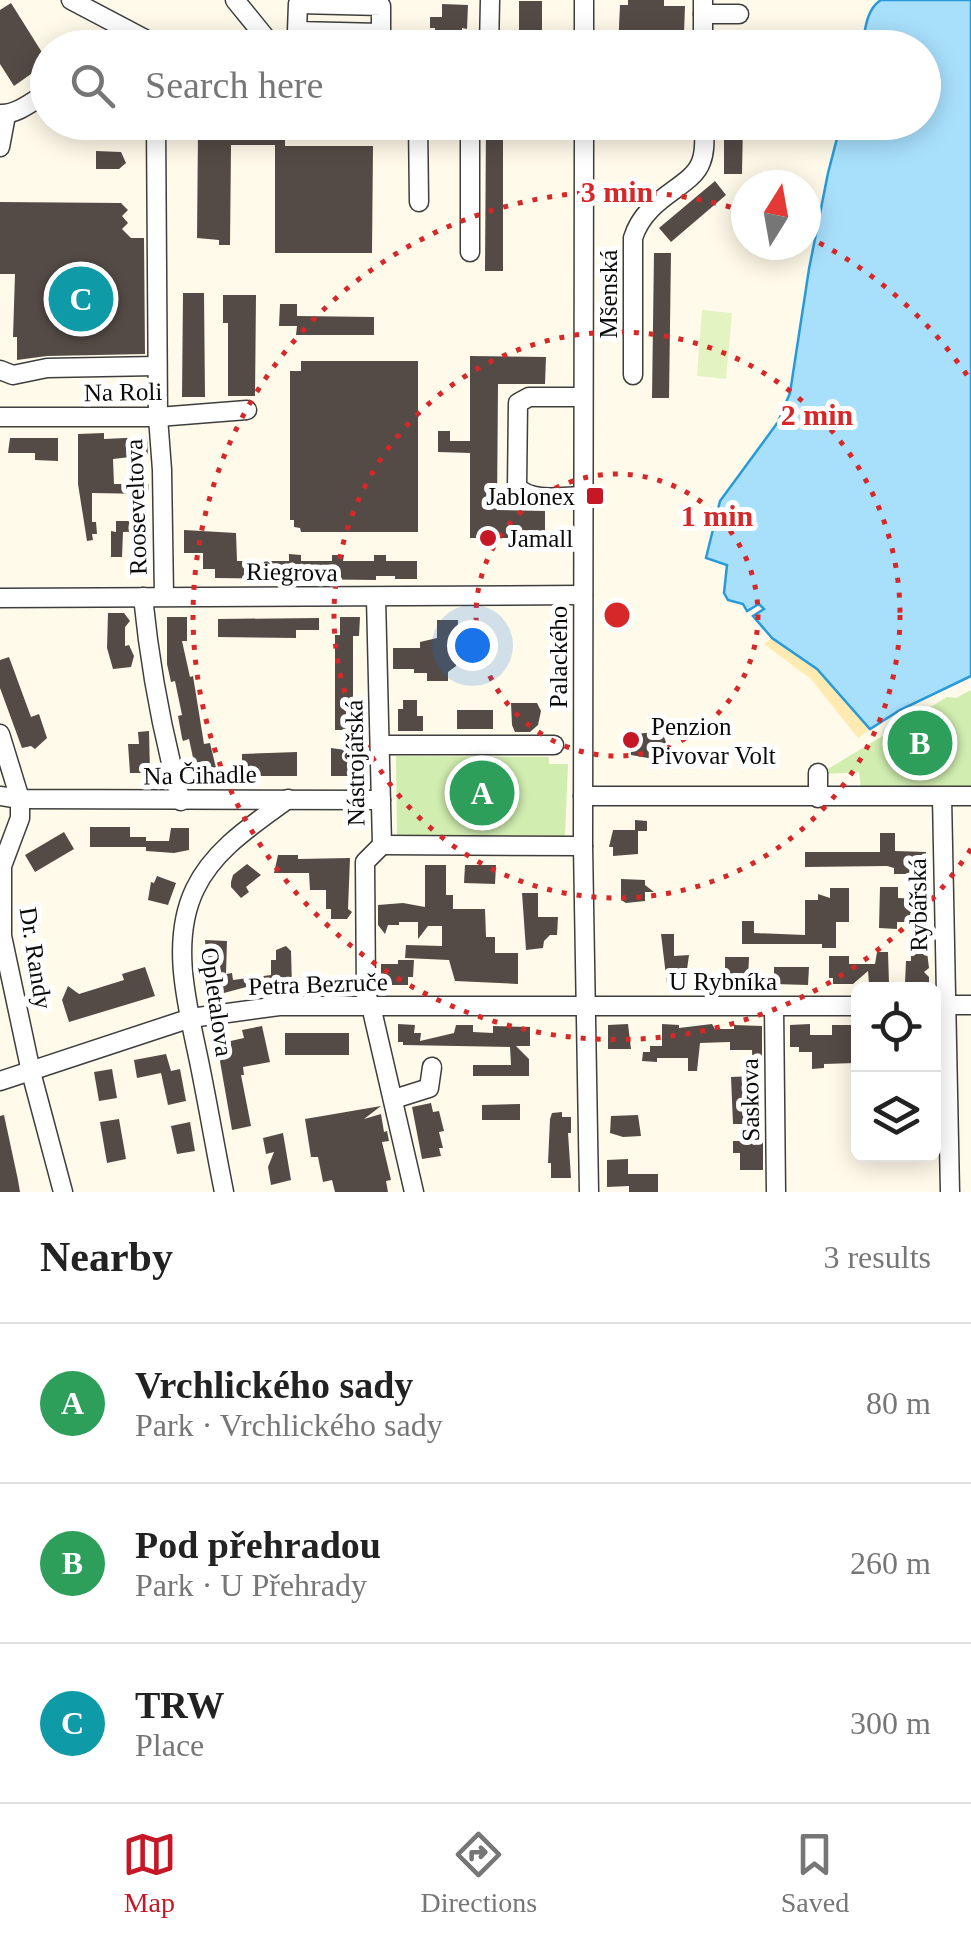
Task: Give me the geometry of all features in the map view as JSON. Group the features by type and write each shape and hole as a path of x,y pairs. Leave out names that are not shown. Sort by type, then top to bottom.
{"street":[{"path":"71,0 128,30"},
{"path":"235,0 259,30"},
{"path":"489,30 490,0"},
{"path":"584,0 584,30"},
{"path":"298,30 298,2 382,6 381,30"},
{"path":"703,7 738,14"},
{"path":"0,147 3,114 30,101"},
{"name":"Rooseveltova","path":"156,140 157,366 164,596"},
{"path":"418,140 419,202"},
{"path":"470,140 470,252"},
{"name":"Palackého","path":"584,140 583,796 589,1192"},
{"name":"Mšenská","path":"632,375 633,238 638,221 700,168 704,140"},
{"path":"0,370 13,375 46,368 157,366"},
{"path":"583,397 528,396 518,403 517,487 532,496 584,496"},
{"name":"Na Roli","path":"0,417 158,417 247,410"},
{"name":"Riegrova","path":"0,598 584,596"},
{"name":"Rooseveltova","path":"143,597 150,669 180,801"},
{"name":"Nástrojářská","path":"376,598 382,846 584,846"},
{"name":"Dr. Randy","path":"0,734 20,799 20,818 2,866 2,936 31,1072 63,1192"},
{"path":"380,746 554,744"},
{"path":"818,773 818,798"},
{"name":"Na Čihadle","path":"0,796 180,801 381,800"},
{"path":"583,796 971,796"},
{"name":"Rybářská","path":"939,982 942,797"},
{"name":"Opletalova","path":"224,1192 185,986 182,942 186,913 195,888 217,856 288,799"},
{"path":"382,846 365,862 366,995 372,1006 414,1192"},
{"path":"941,1005 971,1005"},
{"name":"Petra Bezruče","path":"0,1081 191,1018 278,1006 588,1006"},
{"name":"U Rybníka","path":"588,1006 851,1006"},
{"name":"Saskova","path":"774,1006 776,1192"},
{"name":"Rybářská","path":"941,1039 950,1192"},
{"path":"394,1098 429,1088 432,1068"}],"green space":[{"path":"702,310 732,313 726,379 697,376"},
{"path":"971,690 971,787 861,788 859,772 825,774 947,697 956,698"},
{"path":"396,756 549,757 549,764 568,764 565,836 397,839"}],"sand":[{"path":"772,638 817,669 870,729 858,738 811,679 764,644"}],"water":[{"path":"881,0 971,0 971,676 870,729 817,669 772,638 753,616 764,609 759,604 747,611 743,604 728,600 724,593 727,565 706,558 720,501 778,422 790,393 811,260 821,260 821,208 837,140 941,140 941,30 865,30 869,15"}],"building":[{"path":"628,0 664,0 664,6 685,6 684,30 619,30 620,5 628,5"},
{"path":"519,1 542,1 542,30 519,30"},
{"path":"11,3 30,33 30,75 14,86 0,64 0,10"},
{"path":"442,4 468,5 467,29 430,28 430,17 442,17"},
{"path":"198,140 285,140 285,146 373,146 372,253 275,253 275,145 231,145 230,245 197,238"},
{"path":"486,140 503,140 503,271 485,271"},
{"path":"724,140 743,140 742,170 731,170 731,174 724,174"},
{"path":"96,151 121,152 126,163 119,169 96,169"},
{"path":"715,181 726,195 671,242 659,228"},
{"path":"0,202 121,203 128,210 122,216 128,223 122,229 131,238 144,238 145,354 17,360 17,337 13,337 15,274 0,274"},
{"path":"654,253 671,253 669,398 652,398"},
{"path":"183,293 204,293 205,397 182,397"},
{"path":"223,295 256,295 255,396 228,396 228,323 223,323"},
{"path":"280,304 297,304 297,316 374,317 374,335 296,335 297,326 279,326"},
{"path":"470,356 546,357 545,384 498,384 497,510 545,511 545,538 470,538 470,453 438,452 438,431 450,431 450,441 470,441"},
{"path":"301,361 418,361 418,532 301,532 294,527 294,520 290,520 290,371 301,371"},
{"path":"104,433 104,439 147,437 148,455 113,459 114,484 149,484 149,494 92,493 92,522 96,522 97,534 87,541 78,484 78,434"},
{"path":"10,438 58,438 58,461 35,460 35,453 8,453"},
{"path":"116,521 148,521 148,531 123,532 122,557 111,557 111,531 116,532"},
{"path":"184,530 236,533 237,561 289,561 289,554 301,555 301,561 332,561 332,555 344,555 343,561 374,561 374,555 386,555 386,561 417,561 417,579 215,578 215,569 203,569 203,553 184,553"},
{"path":"108,613 124,613 130,621 125,627 125,646 129,645 134,656 131,667 113,669 107,648"},
{"path":"167,617 187,617 187,641 182,641 190,677 193,676 204,744 210,743 217,772 197,776 189,739 182,738 178,716 182,715 167,664"},
{"path":"340,617 360,617 359,636 353,636 353,711 360,711 359,730 335,730 335,635 340,635"},
{"path":"319,618 319,630 296,630 296,638 218,637 218,619"},
{"path":"437,620 458,620 456,666 448,672 448,681 427,681 427,673 414,673 414,669 393,669 393,648 420,648 420,642 437,638"},
{"path":"9,657 31,717 39,714 47,738 35,749 22,748 0,688 0,660"},
{"path":"403,700 417,700 417,716 423,716 423,731 398,731 398,709 403,709"},
{"path":"511,703 537,703 541,711 538,725 530,732 515,732"},
{"path":"457,710 493,710 493,729 457,729"},
{"path":"149,731 149,778 130,773 128,744 139,744 138,732"},
{"path":"644,733 663,733 667,746 663,755 648,758 627,751 627,740"},
{"path":"331,748 353,751 353,776 331,776"},
{"path":"297,752 297,776 242,776 242,754"},
{"path":"635,820 647,821 647,831 638,831 638,854 613,856 613,847 609,847 613,830 635,830"},
{"path":"90,827 130,827 130,837 146,837 146,841 169,841 171,828 189,828 189,850 174,853 146,851 146,847 90,847"},
{"path":"64,832 74,849 35,872 25,855"},
{"path":"880,833 895,833 895,851 926,852 926,874 894,874 894,868 887,866 805,867 805,852 880,852"},
{"path":"278,855 298,855 298,859 350,858 348,909 352,912 347,919 331,919 331,909 326,909 326,890 310,890 309,873 274,873"},
{"path":"247,864 261,875 246,887 249,892 241,898 231,882 233,875"},
{"path":"425,865 446,865 446,895 453,895 453,909 485,909 486,937 495,937 495,953 518,953 518,984 455,981 449,960 405,958 406,945 442,946 442,926 428,926 418,939 418,922 399,922 388,925 385,934 378,925 378,905 403,903 425,907"},
{"path":"465,865 496,865 495,884 464,883"},
{"path":"157,876 176,883 168,905 148,900 151,882"},
{"path":"621,879 645,880 654,892 645,892 645,901 626,903 621,900"},
{"path":"880,887 898,887 898,898 924,899 924,922 897,922 897,929 879,928"},
{"path":"830,888 849,888 849,922 836,922 836,948 822,948 822,944 742,944 742,921 754,921 754,933 805,935 805,900 818,900 818,894 830,898"},
{"path":"522,893 538,893 538,917 558,917 557,935 550,935 543,948 526,950"},
{"path":"661,934 674,934 674,956 689,955 685,984 667,984"},
{"path":"205,940 227,941 226,974 232,973 233,980 271,975 276,950 286,946 291,951 292,986 250,986 209,997"},
{"path":"877,952 888,952 889,982 869,982 868,971 851,984 833,984 833,978 829,978 829,956 849,956 849,964 875,964"},
{"path":"927,952 929,968 924,972 929,982 905,982 906,961 911,961 911,953"},
{"path":"725,957 749,957 748,980 725,980"},
{"path":"398,960 414,960 408,985 381,985 381,964 398,964"},
{"path":"145,967 155,996 69,1022 62,1000 68,986 79,994 124,980 122,974"},
{"path":"774,967 809,967 808,985 774,984"},
{"path":"398,1024 415,1025 414,1033 421,1033 420,1041 454,1033 456,1025 473,1025 473,1032 493,1033 493,1026 530,1027 530,1046 516,1046 529,1059 529,1076 473,1076 473,1065 511,1065 510,1047 403,1045 398,1042"},
{"path":"628,1024 631,1049 608,1049 608,1025"},
{"path":"662,1024 679,1028 712,1024 715,1029 762,1026 762,1069 753,1070 752,1050 730,1050 730,1042 700,1043 697,1071 688,1071 688,1058 642,1061 643,1052 650,1052 650,1046 662,1046"},
{"path":"810,1024 810,1035 832,1035 832,1025 851,1025 851,1063 824,1064 824,1068 812,1069 812,1052 790,1047 790,1025"},
{"path":"262,1026 270,1062 243,1067 241,1075 251,1126 232,1130 217,1044 244,1038 242,1030"},
{"path":"285,1033 349,1033 349,1055 285,1055"},
{"path":"166,1054 171,1071 180,1069 186,1101 168,1105 161,1073 137,1078 134,1060"},
{"path":"112,1069 117,1098 99,1101 94,1072"},
{"path":"755,1076 760,1124 733,1124 731,1077"},
{"path":"431,1103 433,1112 439,1111 443,1148 439,1148 441,1156 422,1159 412,1107"},
{"path":"520,1104 520,1120 482,1120 482,1105"},
{"path":"381,1106 364,1119 381,1114 384,1132 387,1131 389,1141 382,1142 391,1180 386,1181 388,1192 335,1192 332,1180 323,1182 318,1157 311,1157 305,1119"},
{"path":"562,1112 562,1117 571,1117 571,1178 551,1178 550,1119 552,1113"},
{"path":"4,1115 20,1192 0,1192 0,1116"},
{"path":"638,1115 641,1136 610,1133 611,1116"},
{"path":"119,1119 126,1159 107,1163 100,1122"},
{"path":"190,1122 195,1151 177,1154 171,1126"},
{"path":"283,1133 291,1180 271,1185 268,1167 274,1152 266,1154 263,1138"},
{"path":"733,1141 763,1141 763,1170 740,1170 740,1153 733,1153"},
{"path":"628,1159 628,1174 658,1174 658,1192 629,1192 629,1186 607,1187 607,1160"}],"place":[{"name":"TRW","path":"81,299"},
{"name":"Jablonex","path":"595,496"},
{"name":"Jamall","path":"488,538"},
{"name":"Penzion Pivovar Volt","path":"631,740"},
{"name":"Pod přehradou","path":"920,743"},
{"name":"Vrchlického sady","path":"482,793"}]}
